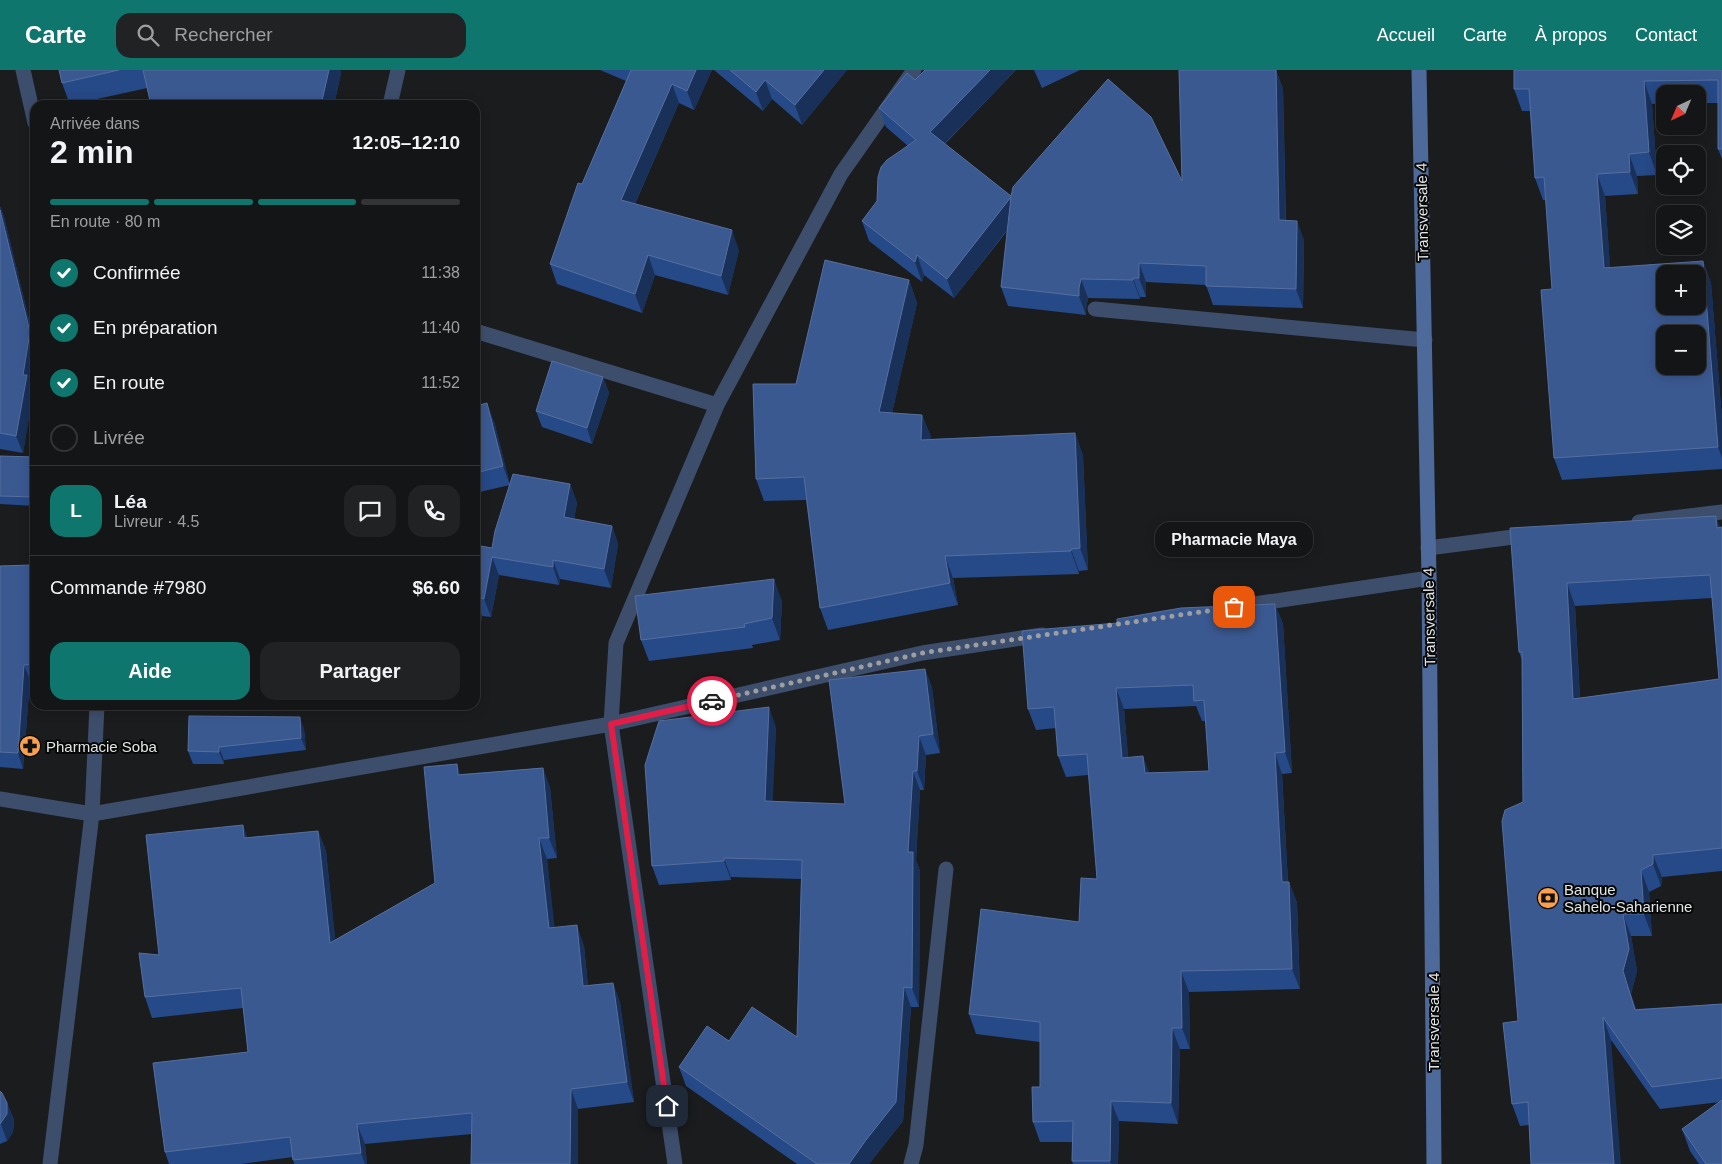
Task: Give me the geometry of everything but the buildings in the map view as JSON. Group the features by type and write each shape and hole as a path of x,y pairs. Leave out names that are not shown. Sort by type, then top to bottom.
{"main road":[{"name":"Transversale 4","path":"1419,70 1429,578 1434,1164"}],"street":[{"path":"23,70 30,101"},
{"path":"391,100 398,70"},
{"path":"675,1164 611,724 616,643 717,405 841,174 914,70"},
{"path":"1096,309 1425,340"},
{"path":"480,333 717,405"},
{"path":"1624,524 1722,512"},
{"path":"1428,548 1545,533"},
{"path":"1214,610 1429,578"},
{"path":"0,799 92,814 611,724 922,653 1058,633"},
{"path":"50,1164 92,814 96,710"},
{"path":"911,1164 916,1145 946,869"}],"way so far":[{"path":"712,701 922,653 1234,607"}],"place":[{"name":"Pharmacie Maya","path":"1234,607"},
{"name":"Pharmacie Soba","path":"30,746"},
{"name":"Banque Sahelo-Saharienne","path":"1548,898"}],"route":[{"path":"667,1106 611,724 712,701"}]}
